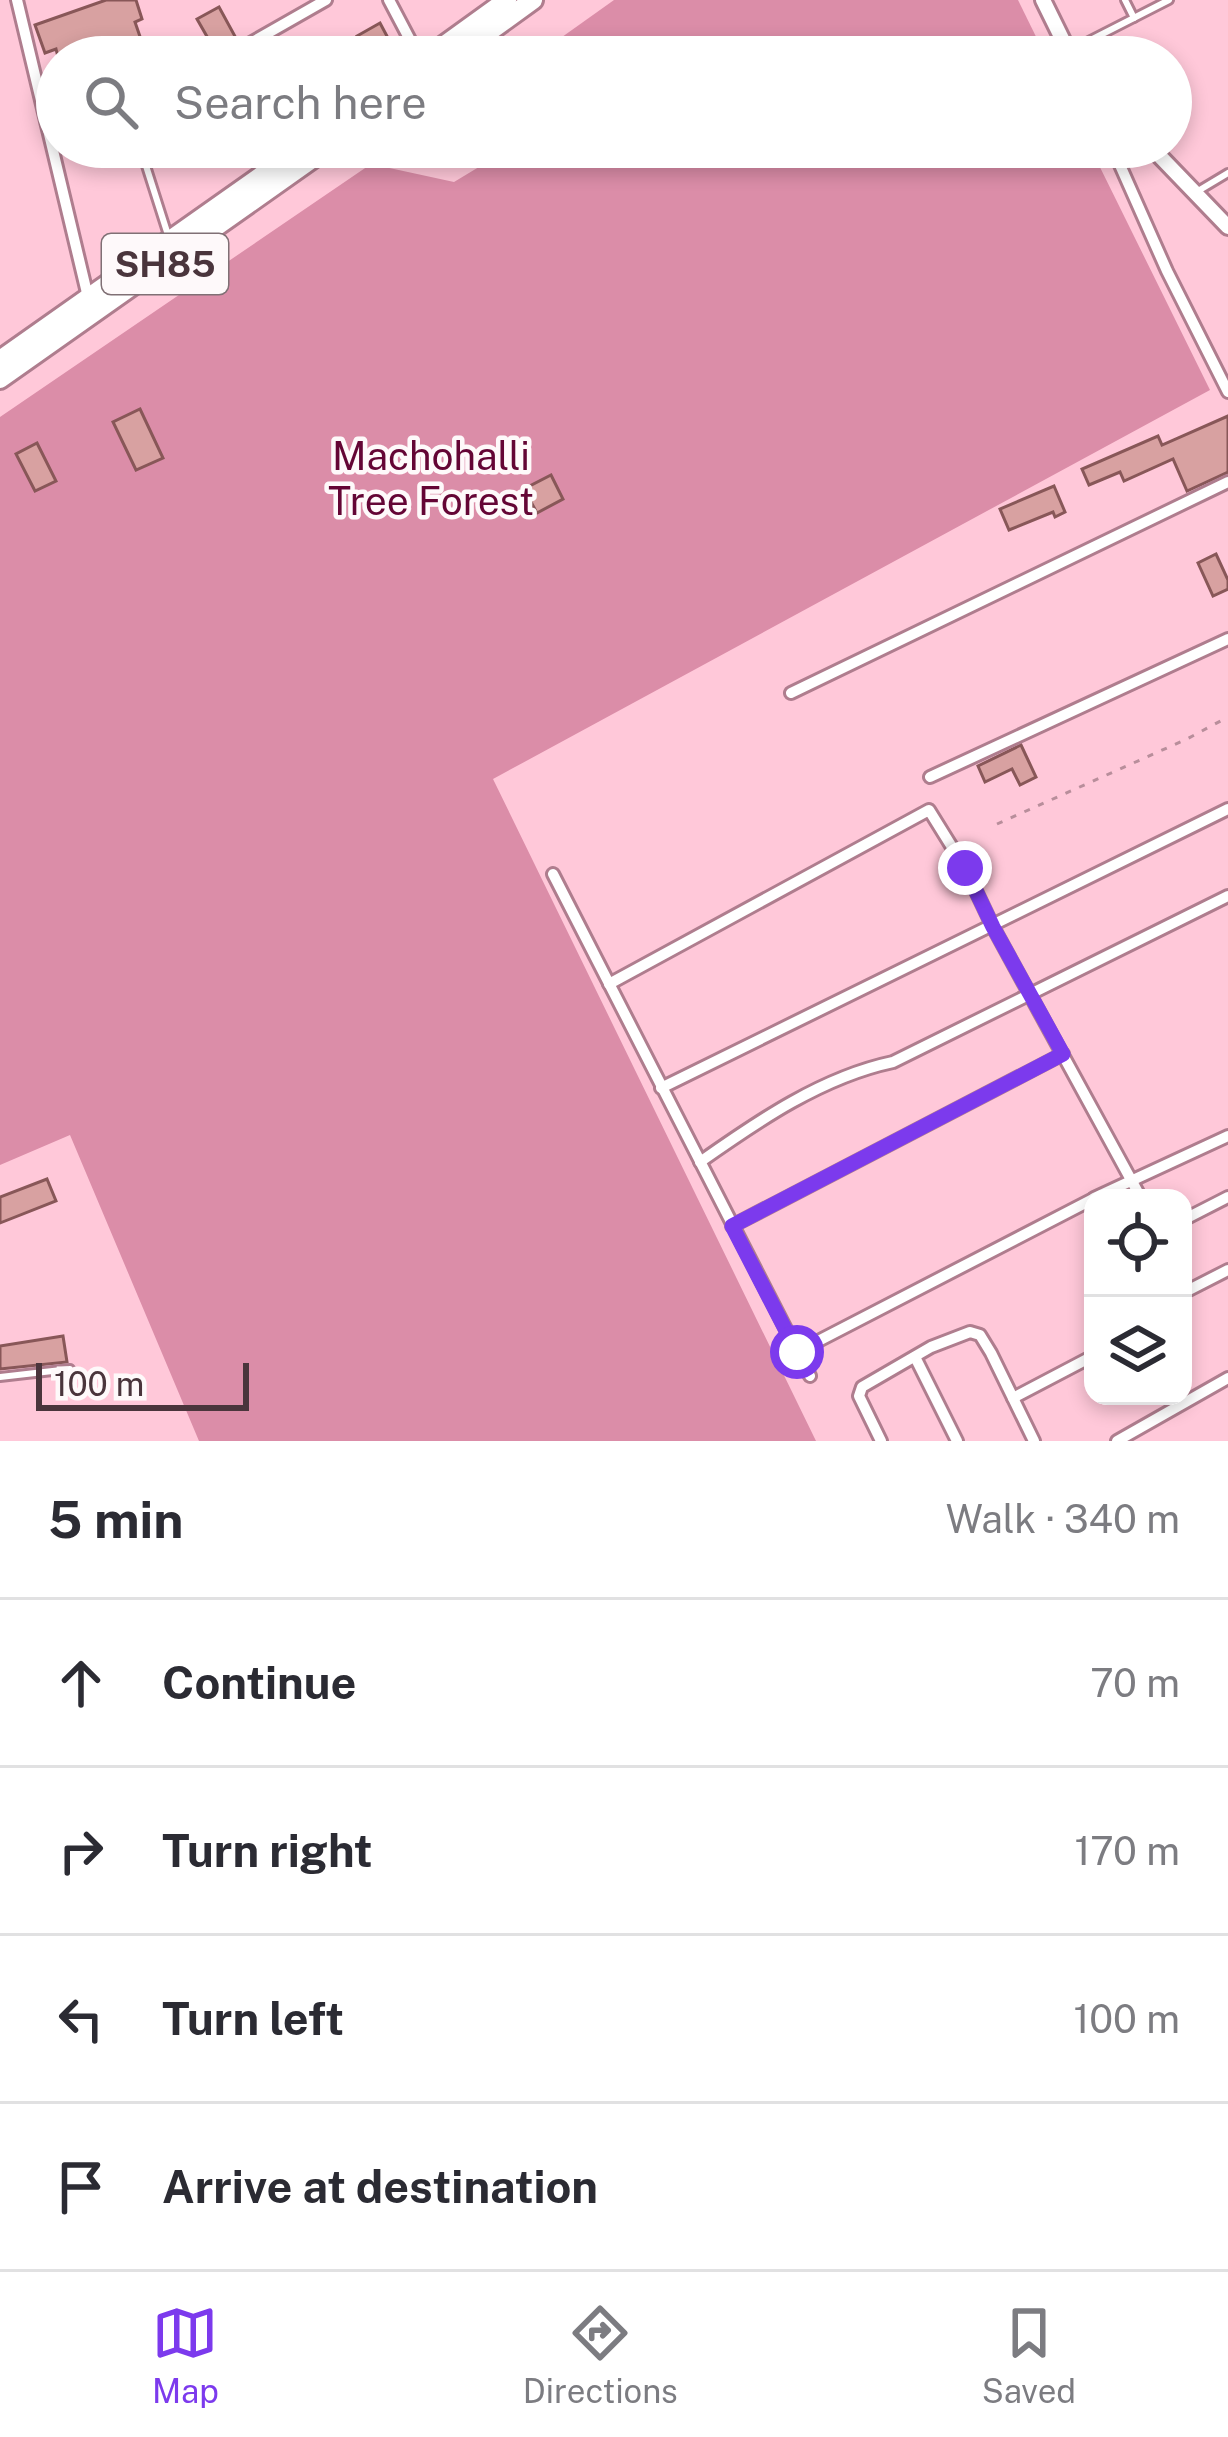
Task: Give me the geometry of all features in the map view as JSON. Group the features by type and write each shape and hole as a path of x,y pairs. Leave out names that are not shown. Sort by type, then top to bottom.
{"main road":[{"path":"454,36 507,0"},
{"path":"483,36 533,0"},
{"name":"SH85","path":"0,360 273,168"},
{"name":"SH85","path":"0,379 299,168"}],"street":[{"path":"17,0 36,79"},
{"path":"263,36 326,0"},
{"path":"388,0 410,36"},
{"path":"1043,0 1061,36"},
{"path":"57,168 88,297"},
{"path":"1121,168 1228,392"},
{"path":"1171,168 1228,227"},
{"path":"791,693 1228,482"},
{"path":"930,777 1228,638"},
{"path":"662,1088 1228,809"},
{"path":"609,984 929,810 965,868 1136,1189"},
{"path":"553,874 810,1376"},
{"path":"700,1162 796,1101 867,1068 893,1062 1228,896"},
{"path":"732,1226 1063,1054"},
{"path":"1112,1189 1228,1136"},
{"path":"1192,1215 1228,1197"},
{"path":"797,1352 1084,1203"},
{"path":"1192,1288 1228,1270"},
{"path":"881,1441 859,1396 862,1387 970,1331 980,1335 1034,1441"},
{"path":"915,1357 957,1441"},
{"path":"1013,1398 1084,1361"},
{"path":"1120,1440 1228,1378"}],"lane":[{"path":"1126,0 1134,18"},
{"path":"1102,36 1169,0"},
{"path":"147,168 170,241"},
{"path":"1195,193 1228,173"},
{"path":"0,1377 70,1369"}],"path":[{"path":"997,824 1228,717"}],"green space":[{"path":"614,0 1018,0 1036,36 563,36"},
{"name":"Machohalli Tree Forest","path":"365,168 389,168 454,182 477,168 1100,168 1210,390 493,779 816,1441 199,1441 70,1135 0,1165 0,417"}],"building":[{"path":"106,0 136,0 142,19 135,22 140,36 39,36 35,25"},
{"path":"219,7 235,36 207,36 197,19"},
{"path":"380,23 387,36 357,36"},
{"path":"140,409 163,458 136,470 113,422"},
{"path":"1228,416 1228,472 1187,491 1173,459 1124,481 1120,472 1089,485 1082,469 1158,436 1162,445"},
{"path":"37,443 56,481 35,491 16,454"},
{"path":"551,475 563,499 537,513 524,489"},
{"path":"1054,486 1065,512 1055,517 1053,512 1009,530 1000,509"},
{"path":"1216,554 1228,589 1213,596 1198,563"},
{"path":"1021,745 1036,777 1020,785 1012,769 985,782 978,766"},
{"path":"47,1179 56,1201 0,1223 0,1197"},
{"path":"63,1336 67,1362 0,1369 0,1346"}],"route":[{"path":"797,1352 732,1226 1063,1054 965,868"}]}
